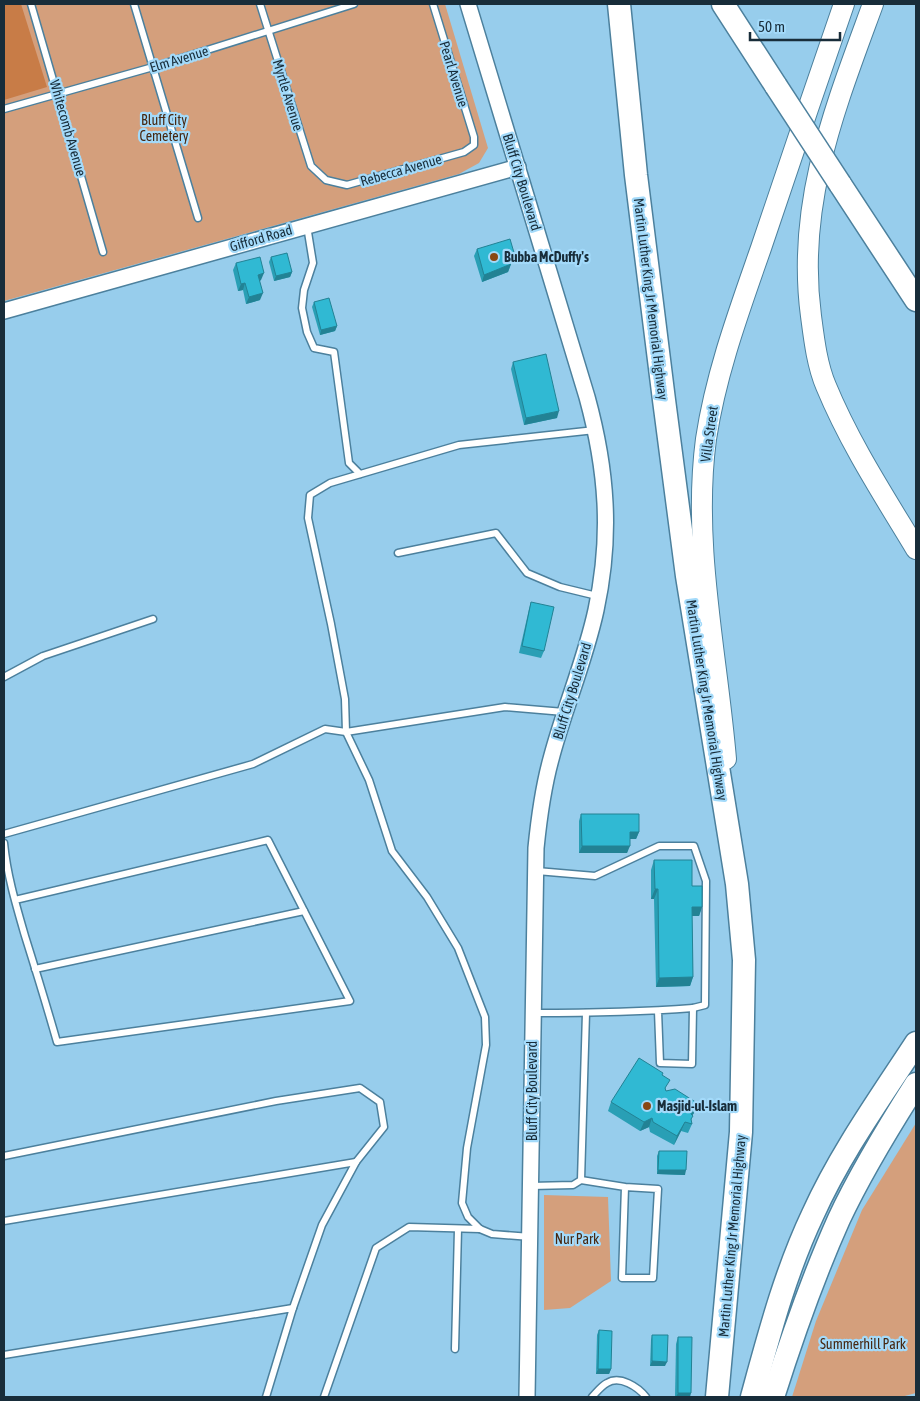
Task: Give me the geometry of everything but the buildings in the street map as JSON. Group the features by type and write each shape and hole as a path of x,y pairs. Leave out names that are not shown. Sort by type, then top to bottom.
{"highway":[{"name":"Martin Luther King Jr Memorial Highway","path":"619,4 637,185 686,566 737,884 744,960 741,1132 717,1397"},
{"path":"723,4 916,300"},
{"path":"752,1397 779,1298 813,1213 916,1043"},
{"path":"773,1397 796,1323 840,1219 878,1144 916,1084"}],"main road":[{"name":"Villa Street","path":"737,884 720,691 704,570 703,496 706,440 721,366 844,4"},
{"path":"873,4 828,128 816,181 807,236 808,293 814,342 825,384 850,439 916,549"},
{"path":"889,1085 916,1031"}],"street":[{"name":"Bluff City Boulevard","path":"468,4 596,430 602,457 606,518 606,546 598,597 544,787 539,818 532,1013 528,1397"},
{"name":"Gifford Road","path":"4,311 518,167"}],"lane":[{"name":"Whitecomb Avenue","path":"31,4 103,252"},
{"path":"134,4 198,218"},
{"name":"Myrtle Avenue","path":"260,4 307,157 316,172 326,180"},
{"name":"Elm Avenue","path":"4,109 153,67 354,4"},
{"name":"Pearl Avenue","path":"432,4 474,136 474,145"},
{"name":"Rebecca Avenue","path":"326,180 339,184 354,183 464,152 474,145"},
{"path":"307,225 313,263 304,290 302,308 307,332 314,348 334,352 350,463 360,474"},
{"path":"480,1229 468,1217 462,1203 466,1148 486,1045 485,1016 458,948 427,897 392,851 369,780 346,732 345,699 308,518 310,494 330,483 459,445 596,430"},
{"path":"398,553 496,532 527,573 560,587 598,597"},
{"path":"4,677 43,656 152,619"},
{"path":"4,834 253,764 325,729 346,732 506,707 566,712"},
{"path":"4,843 6,871 57,1042 350,1001 268,840 15,900"},
{"path":"532,1013 658,1011 705,1005 706,881 694,846 659,846 595,876 536,871"},
{"path":"35,969 304,911"},
{"path":"658,1011 660,1063 692,1064 693,1008"},
{"path":"581,1180 586,1013"},
{"path":"4,1156 284,1100 360,1088 380,1102 384,1127 356,1162 322,1226 293,1308 266,1397"},
{"path":"4,1221 356,1162"},
{"path":"531,1186 573,1185 581,1180 625,1187 658,1189 653,1278 622,1278 625,1187"},
{"path":"324,1397 376,1248 409,1227 480,1229 492,1234 531,1237"},
{"path":"455,1349 458,1228"},
{"path":"4,1356 293,1308"},
{"path":"592,1397 608,1382 617,1381 631,1384 646,1397"}],"green space":[{"name":"Bluff City Cemetery","path":"4,4 445,4 488,148 479,163 459,174 4,301"},
{"name":"Summerhill Park","path":"916,1123 916,1393 901,1397 792,1397 816,1321 862,1210"},
{"name":"Nur Park","path":"544,1195 608,1197 611,1281 570,1308 544,1310"}],"shaded area":[{"path":"4,4 21,4 47,87 4,100"}],"place":[{"name":"Bubba McDuffy's","path":"494,257"},
{"name":"Masjid-ul-Islam","path":"647,1106"}]}
